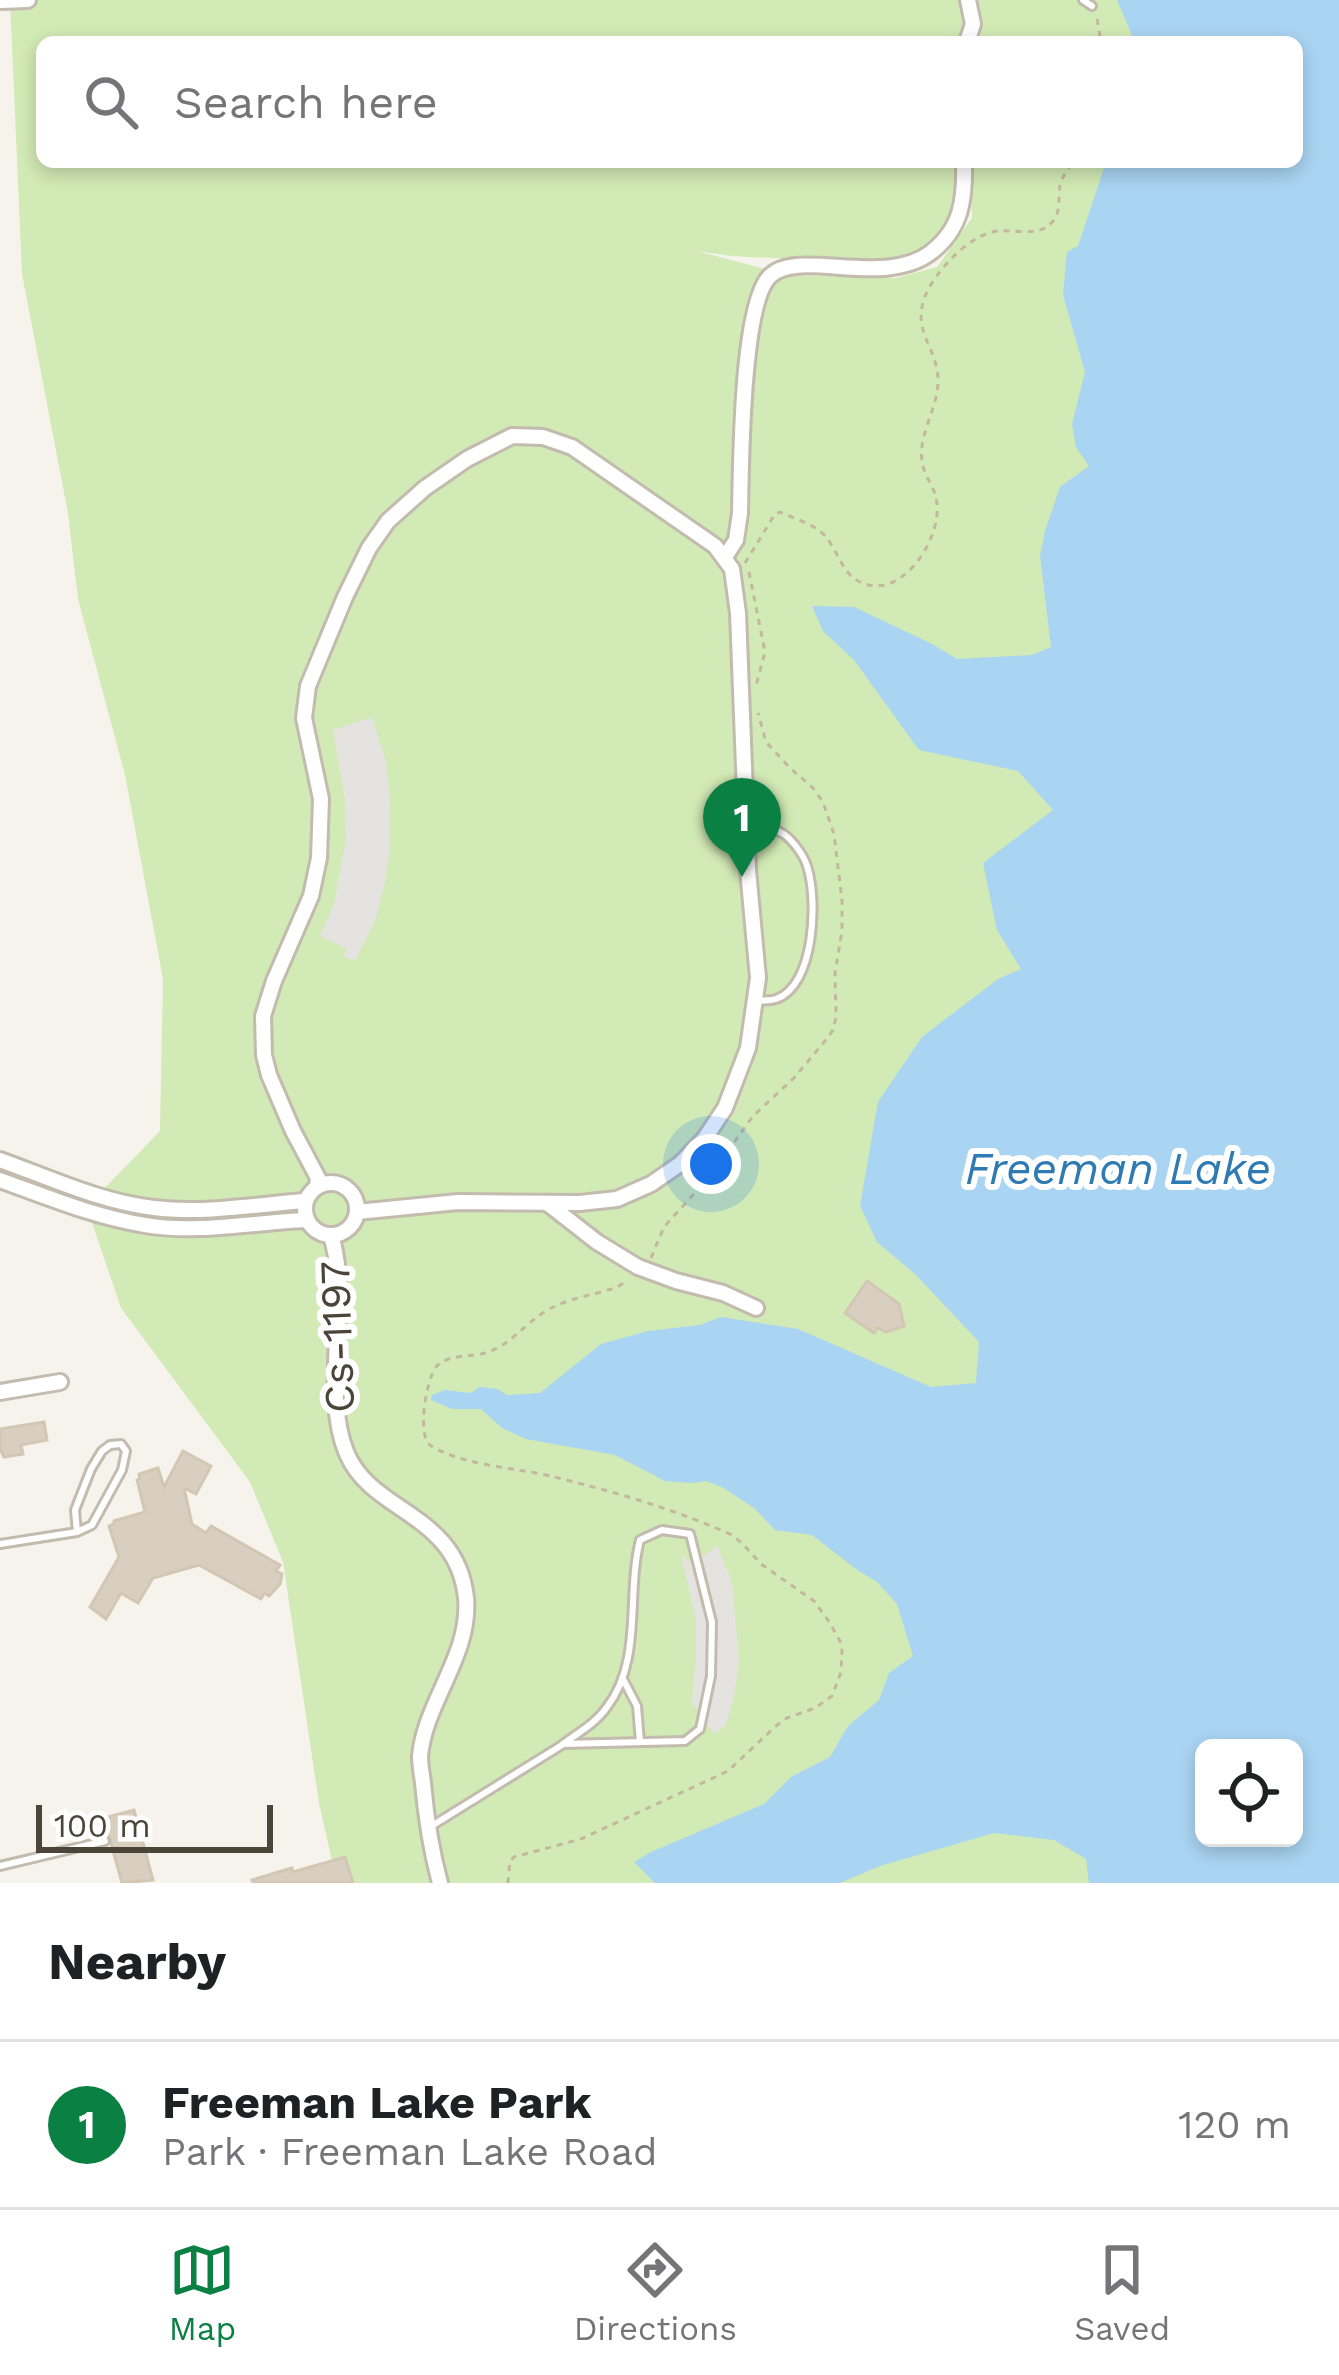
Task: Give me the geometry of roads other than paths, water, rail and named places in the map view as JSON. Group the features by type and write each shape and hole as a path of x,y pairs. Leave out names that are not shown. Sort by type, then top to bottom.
{"street":[{"path":"0,1 28,0"},
{"path":"968,0 973,24 969,36"},
{"path":"725,557 736,540 740,513 750,343 759,296 769,277 785,267 886,270 913,265 952,233 961,206 964,168"},
{"path":"317,1186 343,1185 356,1200 350,1228 331,1236 320,1234 307,1220 305,1201 318,1178 268,1076 262,1035 274,981 298,932 319,858 321,800 304,718 308,686 345,597 388,521 466,459 512,436 543,437 572,447 715,546 732,569 738,613 749,888 757,952 757,1001 748,1048 731,1095 694,1151 634,1193 599,1202 458,1202 357,1212"},
{"path":"0,1160 149,1208 186,1211 305,1201"},
{"path":"0,1180 148,1226 307,1220"},
{"path":"547,1203 641,1269 757,1308"},
{"name":"Cs-1197","path":"331,1236 338,1258 339,1420 348,1458 371,1486 436,1534 464,1586 463,1637 420,1756 440,1883"},
{"path":"0,1392 60,1382"}],"lane":[{"path":"1083,0 1092,6"},
{"path":"746,828 784,834 797,848 807,866 811,904 807,958 796,983 779,999 757,1001"},
{"path":"0,1544 77,1532 92,1525 122,1470 127,1451 121,1444 102,1451 91,1469 75,1510 77,1532"},
{"path":"428,1829 563,1744 606,1710 624,1681 640,1540 662,1530 689,1534 712,1622 711,1676 700,1729 685,1741 563,1744"},
{"path":"624,1681 638,1706 640,1742"},
{"path":"0,1866 105,1841"}],"water":[{"name":"Freeman Lake","path":"1117,0 1339,0 1339,1883 1089,1883 1086,1859 1054,1840 994,1833 880,1866 840,1883 655,1883 634,1862 764,1804 791,1777 830,1757 848,1726 879,1700 889,1673 913,1656 897,1604 877,1582 812,1535 775,1530 754,1508 722,1487 706,1481 665,1481 615,1455 526,1439 502,1428 481,1409 452,1409 431,1400 432,1395 445,1390 471,1393 479,1387 507,1395 540,1393 601,1344 721,1317 798,1329 931,1387 976,1383 979,1342 915,1274 877,1242 860,1206 878,1102 922,1037 998,979 1021,969 997,930 983,863 1053,810 1018,771 919,750 854,660 823,631 812,606 854,607 957,659 1032,655 1051,647 1040,556 1045,531 1060,487 1089,466 1076,447 1072,424 1085,372 1063,295 1067,252 1078,246 1104,168 1303,168 1303,36 1132,36"}],"place":[{"name":"Freeman Lake Park","path":"742,877"}]}
